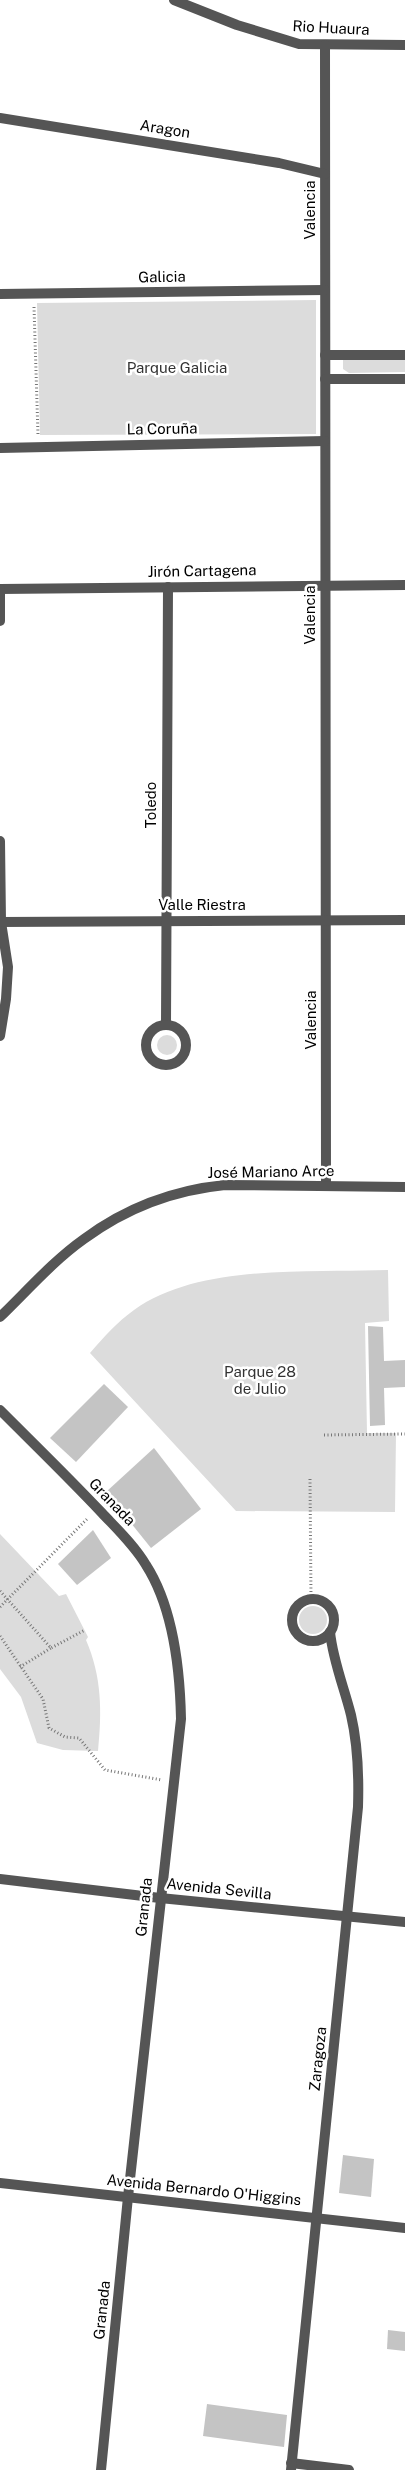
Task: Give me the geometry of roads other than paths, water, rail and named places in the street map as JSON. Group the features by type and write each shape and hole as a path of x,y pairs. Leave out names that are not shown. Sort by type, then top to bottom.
{"street":[{"name":"Rio Huaura","path":"174,0 276,39 299,44 405,45"},
{"name":"Valencia","path":"325,44 326,1186"},
{"name":"Aragon","path":"0,118 279,163 325,174"},
{"name":"Galicia","path":"0,294 325,290"},
{"path":"325,355 405,355"},
{"path":"325,379 405,379"},
{"name":"La Coruña","path":"0,448 325,441"},
{"name":"Jirón Cartagena","path":"0,589 405,585"},
{"name":"Toledo","path":"166,1024 168,587"},
{"path":"0,589 0,621"},
{"path":"0,841 0,922 8,967 6,999 0,1036"},
{"name":"Valle Riestra","path":"0,922 405,920"},
{"path":"166,1024 179,1029 186,1041 186,1048 179,1060 166,1065 153,1060 146,1048 146,1041 153,1029 166,1024"},
{"name":"José Mariano Arce","path":"0,1317 84,1239 139,1206 170,1195 199,1188 225,1185 405,1187"},
{"name":"Granada","path":"0,1410 131,1544 147,1566 165,1611 178,1664 181,1688 181,1718 128,2197 101,2470"},
{"path":"311,1598 325,1602 330,1607 334,1620 330,1632 317,1640 304,1639 294,1629 292,1623 294,1609 311,1598"},
{"name":"Zaragoza","path":"291,2466 358,1807 359,1774 357,1745 351,1714 333,1654 330,1632"},
{"path":"317,1640 333,1654"},
{"name":"Avenida Sevilla","path":"0,1879 160,1898 405,1922"},
{"name":"Avenida Bernardo O'Higgins","path":"0,2183 405,2228"},
{"path":"291,2466 350,2470"}],"park label":[{"name":"Parque Galicia","path":"177,368"},
{"name":"Parque 28 de Julio","path":"260,1380"}]}
